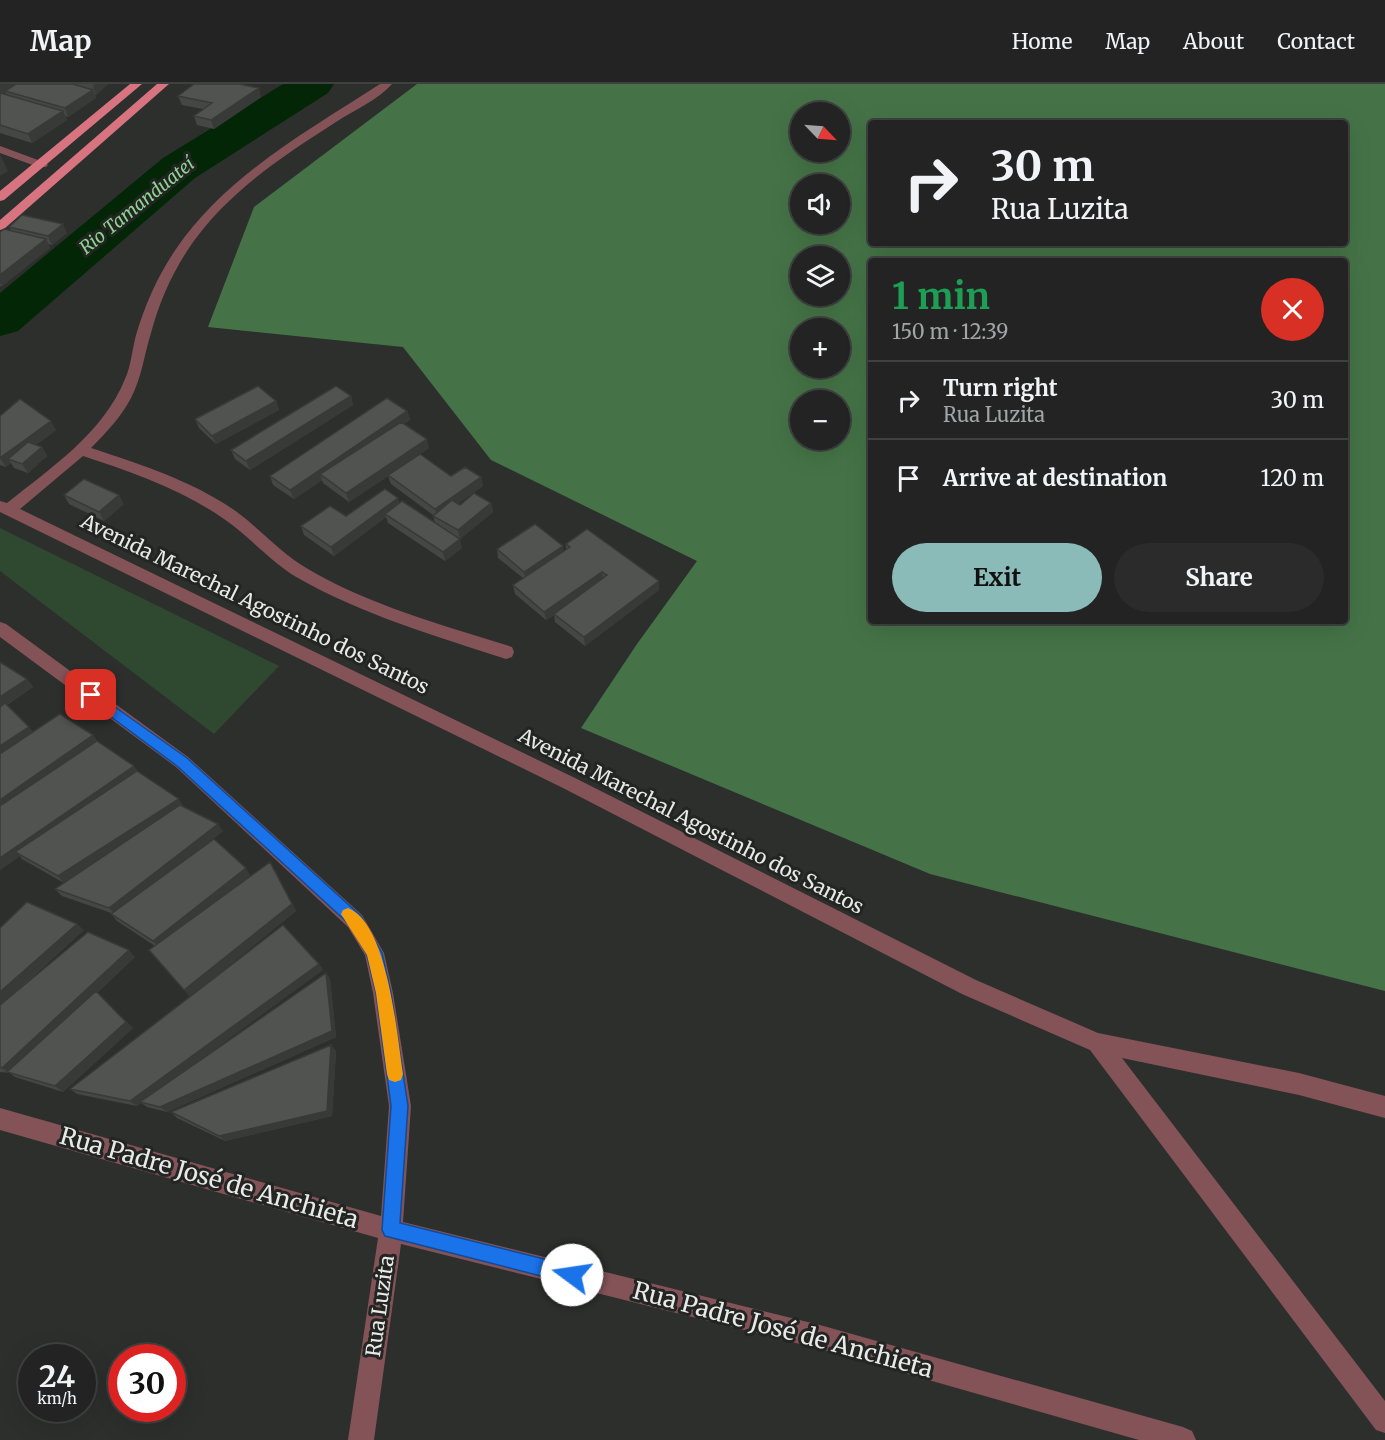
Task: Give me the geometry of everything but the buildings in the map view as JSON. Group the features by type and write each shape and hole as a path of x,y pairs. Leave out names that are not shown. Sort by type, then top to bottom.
{"main road":[{"path":"0,197 42,165 137,84"},
{"path":"0,226 164,84"}],"street":[{"path":"5,508 81,450 113,413 133,379 141,341 157,295 181,250 203,224 236,190 266,165 304,137 387,84"},
{"path":"0,149 42,165"},
{"path":"81,450 166,478 199,495 232,516 300,572 332,589 506,652"},
{"name":"Avenida Marechal Agostinho dos Santos","path":"5,508 569,783 969,987 1097,1043 1299,1084 1385,1107"},
{"name":"Rua Luzita","path":"0,628 182,762 355,921 374,953 383,993 400,1106 391,1230 361,1440"},
{"path":"1097,1043 1385,1421"},
{"name":"Rua Padre José de Anchieta","path":"0,1119 391,1230 820,1337 1183,1440"}],"green space":[{"path":"417,84 1385,84 1385,991 930,874 581,728 637,644 697,561 491,460 403,347 208,327 254,207"},
{"path":"0,528 279,666 214,734 0,571"}],"waterway":[{"name":"Rio Tamanduateí","path":"0,320 179,168 313,84"}],"slow traffic":[{"path":"348,914 355,921 374,953 383,993 395,1074"}],"route":[{"path":"91,695 182,762 355,921 374,953 383,993 400,1106 391,1230 572,1275"}]}
